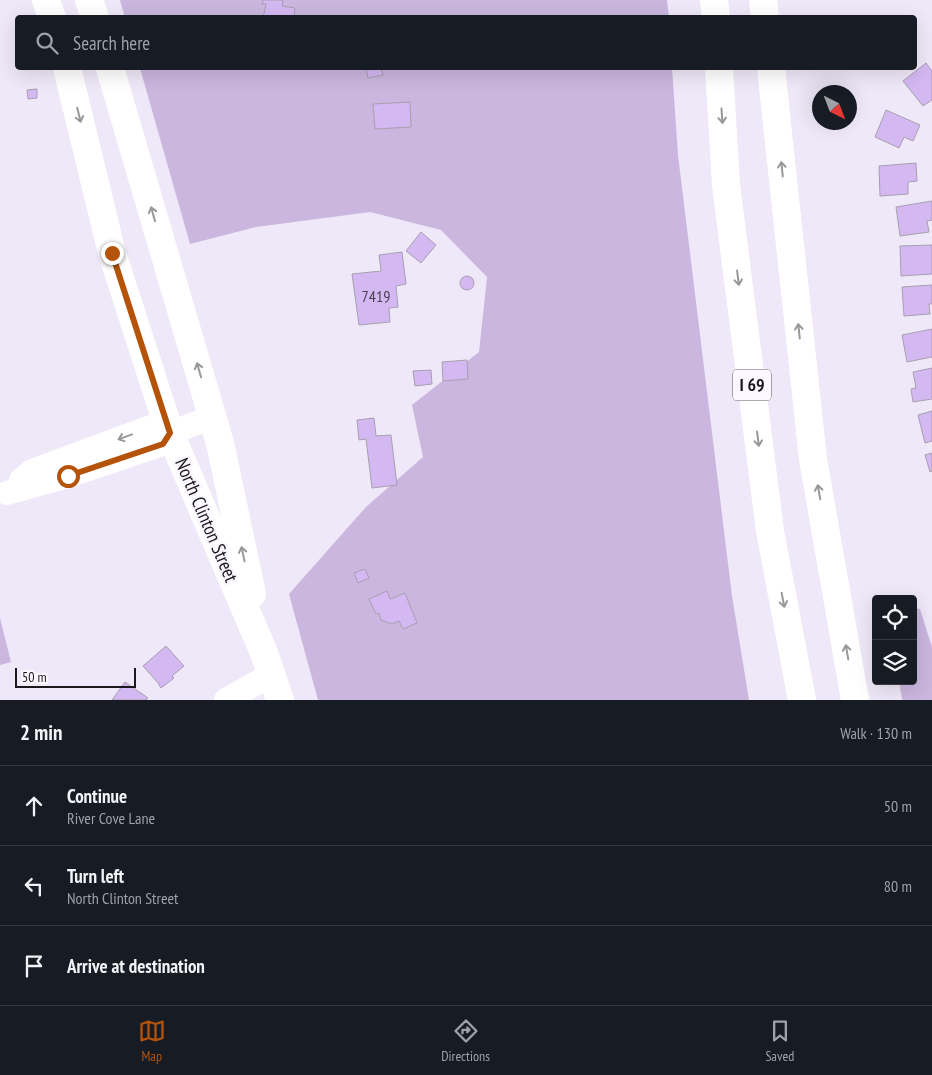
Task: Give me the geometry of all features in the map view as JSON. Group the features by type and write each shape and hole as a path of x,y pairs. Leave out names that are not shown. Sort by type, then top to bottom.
{"main road":[{"path":"46,0 51,15"},
{"path":"89,0 94,15"},
{"path":"714,0 716,15"},
{"path":"764,0 765,15"},
{"name":"North Clinton Street","path":"67,70 112,253 170,433 267,664 280,700"},
{"name":"North Clinton Street","path":"111,70 213,417 267,664"},
{"name":"I 69","path":"719,70 726,185 770,531 802,700"},
{"path":"771,70 813,459 855,700"}],"street":[{"path":"4,497 163,444 170,433 213,417"},
{"path":"226,700 267,664"}],"shaded area":[{"path":"120,0 667,0 669,15 124,15"},
{"path":"141,70 672,70 678,155 732,596 749,700 318,700 289,594 366,507 423,457 412,405 479,352 487,277 441,230 370,212 256,227 190,244"},
{"path":"917,609 920,609 932,647 932,700 902,699 900,685 917,685"},
{"path":"0,618 11,662 0,665"}],"building":[{"path":"263,0 283,0 282,6 295,8 294,15 264,15 266,4 262,4"},
{"path":"926,63 932,71 932,100 923,106 903,81"},
{"path":"366,70 382,70 383,75 368,78"},
{"path":"37,89 37,98 28,99 27,90"},
{"path":"410,102 411,127 375,129 373,104"},
{"path":"886,110 920,125 913,141 904,137 899,148 875,137"},
{"path":"916,163 917,181 908,182 908,194 880,196 879,166"},
{"path":"932,201 932,220 927,221 929,232 900,236 896,207"},
{"path":"421,232 436,245 421,263 406,251"},
{"path":"932,245 932,274 901,276 900,246"},
{"path":"402,252 406,284 396,286 398,307 389,308 390,322 359,325 352,274 381,271 379,255"},
{"path":"464,276 470,276 474,283 470,290 464,290 460,286 460,280"},
{"path":"932,285 932,304 929,304 930,314 904,316 902,287"},
{"path":"932,329 932,357 907,362 902,335"},
{"path":"467,360 468,379 443,381 442,362"},
{"path":"932,368 932,399 913,402 911,389 916,388 913,372"},
{"path":"431,370 432,384 415,386 413,371"},
{"path":"932,411 932,441 925,443 918,415"},
{"path":"374,418 376,436 391,435 397,485 372,488 366,439 359,440 357,420"},
{"path":"932,453 932,471 930,472 925,455"},
{"path":"365,569 369,578 358,583 354,573"},
{"path":"387,591 390,599 405,593 417,623 403,629 399,621 392,624 381,620 379,613 376,614 369,599"},
{"path":"166,646 184,666 172,676 174,678 161,688 143,666"},
{"path":"125,682 148,698 146,700 112,700"}],"route":[{"path":"68,476 163,444 170,433 112,253"}]}
